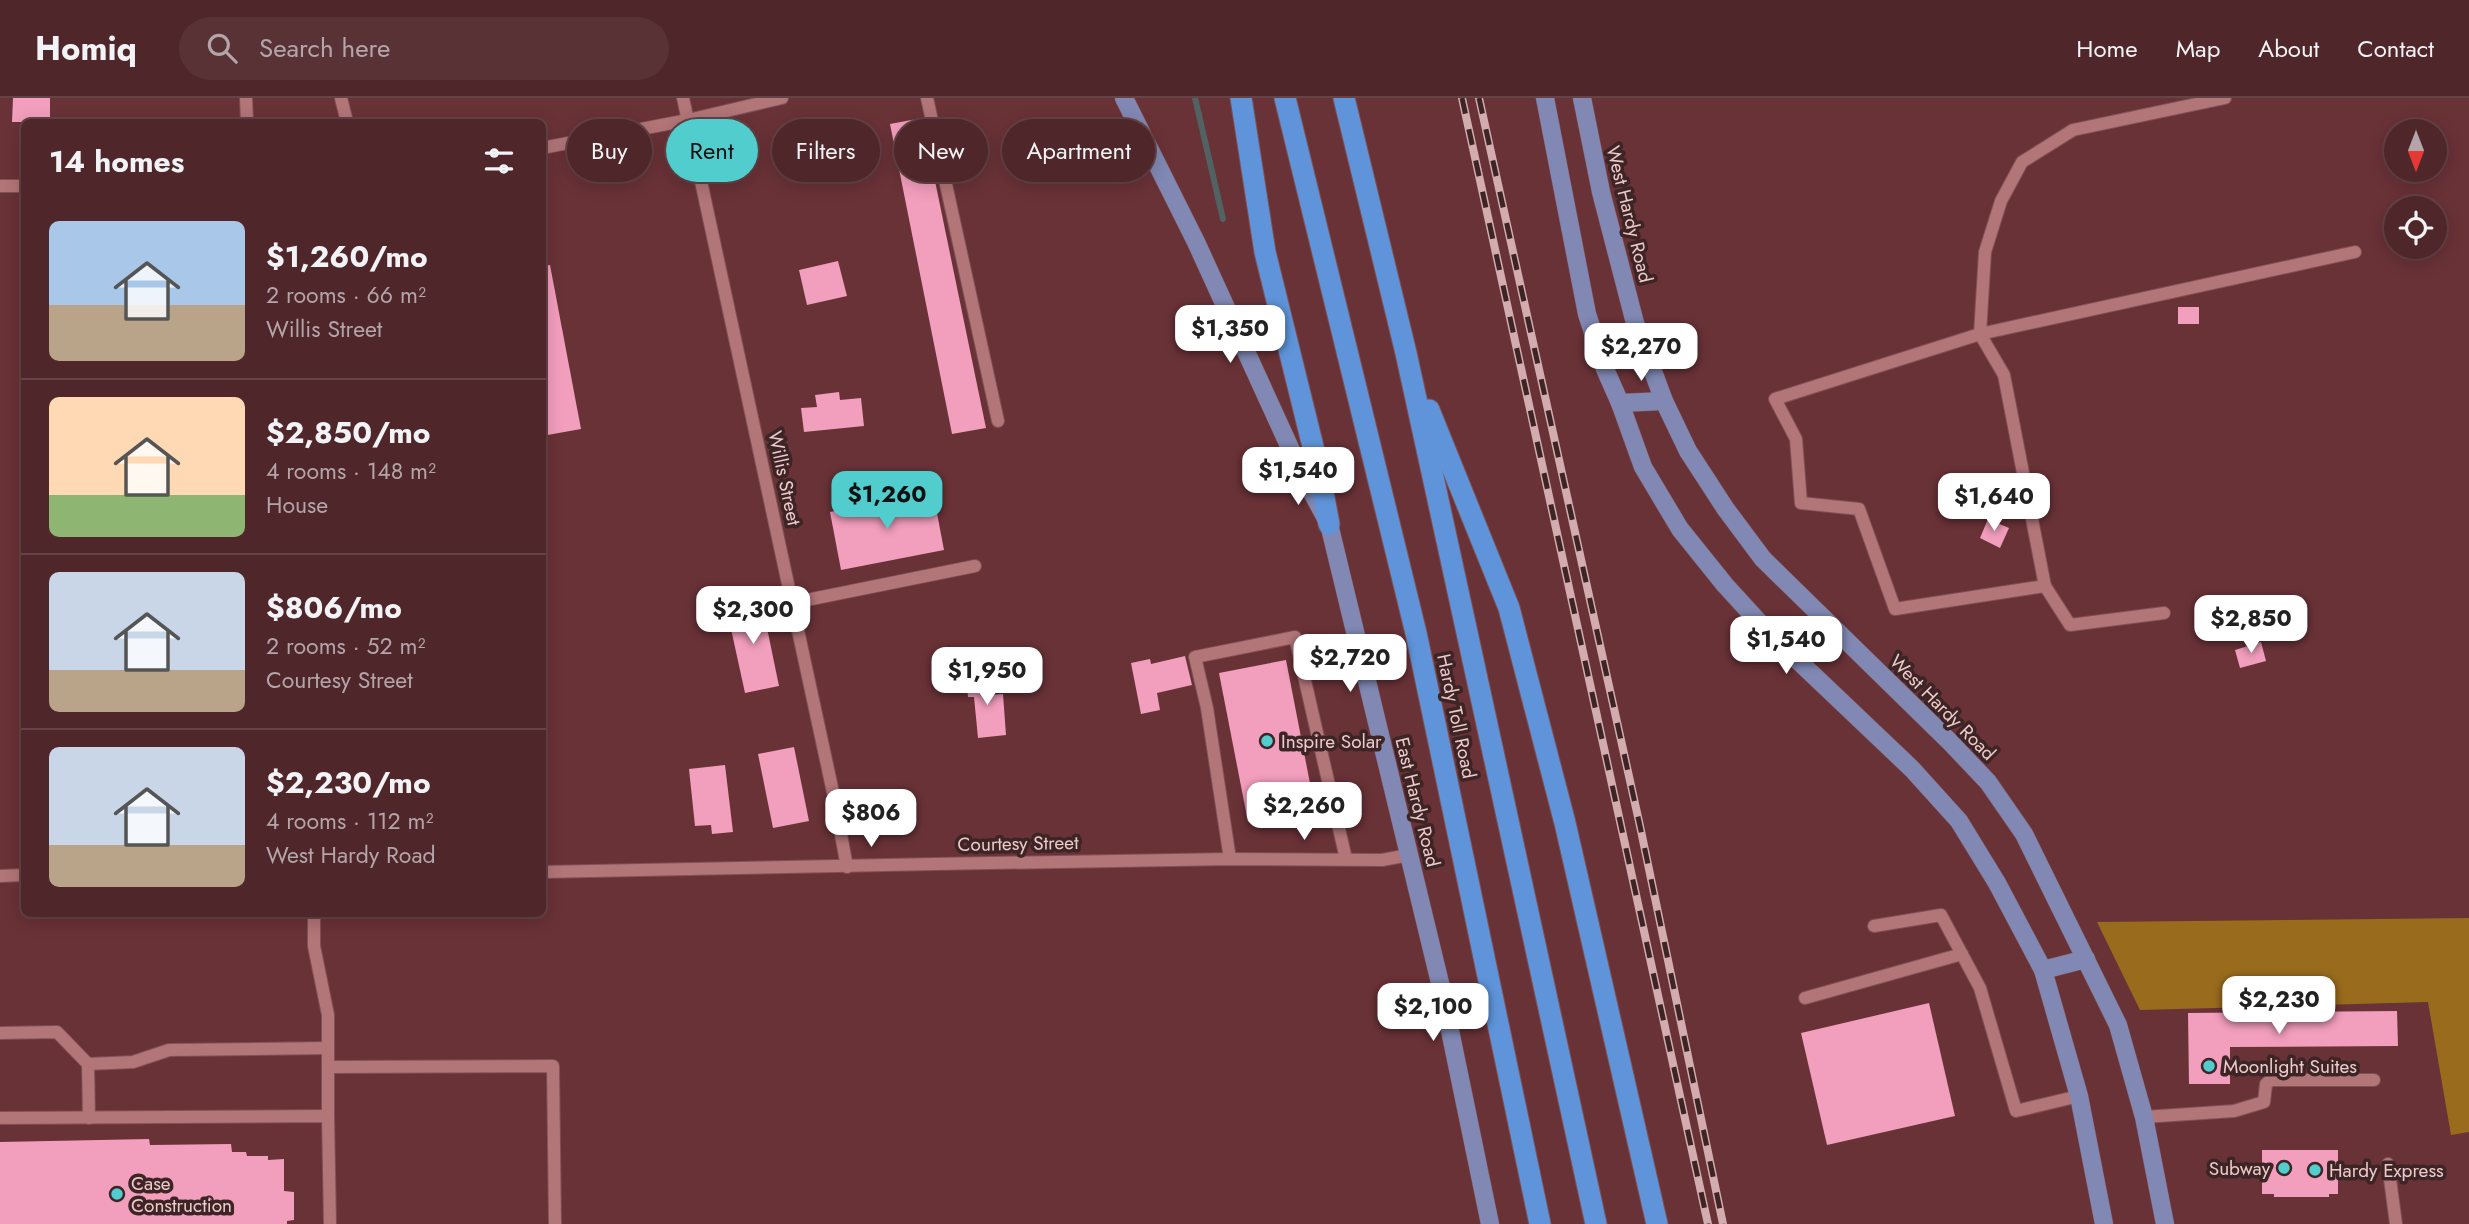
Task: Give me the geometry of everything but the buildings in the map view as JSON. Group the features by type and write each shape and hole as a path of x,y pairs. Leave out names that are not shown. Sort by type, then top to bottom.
{"highway":[{"path":"1241,98 1265,252 1319,471 1329,524"},
{"name":"Hardy Toll Road","path":"1285,98 1416,633 1540,1224"},
{"name":"Hardy Toll Road","path":"1344,98 1406,353 1596,1224"},
{"path":"1406,353 1509,608 1565,822 1657,1224"}],"main road":[{"name":"East Hardy Road","path":"1125,98 1196,242 1301,472 1329,524 1441,987 1490,1224"},
{"path":"1545,98 1587,314 1643,467 1680,529 1725,584 1768,632 1912,769 1959,821 1997,883 2042,970 2079,1096 2104,1224"},
{"name":"West Hardy Road","path":"1582,98 1601,192 1635,323 1664,401 1688,451 1725,508 1763,559 1988,782 2024,834 2118,1025 2144,1117 2165,1224"},
{"path":"1620,403 1664,401"},
{"path":"2042,970 2086,958"}],"street":[{"path":"246,98 247,119"},
{"path":"341,98 346,119"},
{"name":"Willis Street","path":"683,98 688,119"},
{"path":"692,119 782,98"},
{"path":"927,98 998,421"},
{"path":"2164,613 2070,625 2045,586 2004,375 1980,334 1985,252 2001,201 2022,162 2073,130 2225,98"},
{"path":"546,147 666,124"},
{"name":"Willis Street","path":"701,182 847,867"},
{"path":"0,186 21,186"},
{"path":"2045,586 1895,609 1858,509 1801,503 1796,439 1775,400 1980,334 2355,252"},
{"path":"792,603 975,566"},
{"path":"1230,859 1207,708 1195,657 1295,637 1346,859"},
{"name":"Courtesy Street","path":"546,873 1230,859 1382,860 1409,855"},
{"path":"0,876 21,875"},
{"path":"1874,926 1941,915 1980,988 2016,1111 2079,1096"},
{"path":"314,917 314,946 328,1015 330,1224"},
{"path":"1805,998 1962,954"},
{"path":"0,1033 57,1032 88,1064 89,1118"},
{"path":"88,1064 133,1062 169,1050 328,1048"},
{"path":"328,1067 552,1066 555,1224"},
{"path":"2144,1117 2234,1111 2255,1106 2264,1102 2266,1084 2271,1080 2374,1080"},
{"path":"0,1118 328,1116"},
{"path":"2388,1164 2396,1224"}],"shaded area":[{"path":"2469,918 2469,1132 2451,1135 2428,1002 2140,1010 2097,922"}],"waterway":[{"path":"1195,98 1223,219"}],"railway":[{"path":"1462,98 1708,1224"},
{"path":"1479,98 1640,826 1723,1224"}],"place":[{"name":"Inspire Solar","path":"1267,741"},
{"name":"Moonlight Suites","path":"2209,1066"},
{"name":"Subway","path":"2284,1168"},
{"name":"Hardy Express","path":"2315,1170"},
{"name":"Case Construction","path":"117,1194"}]}
